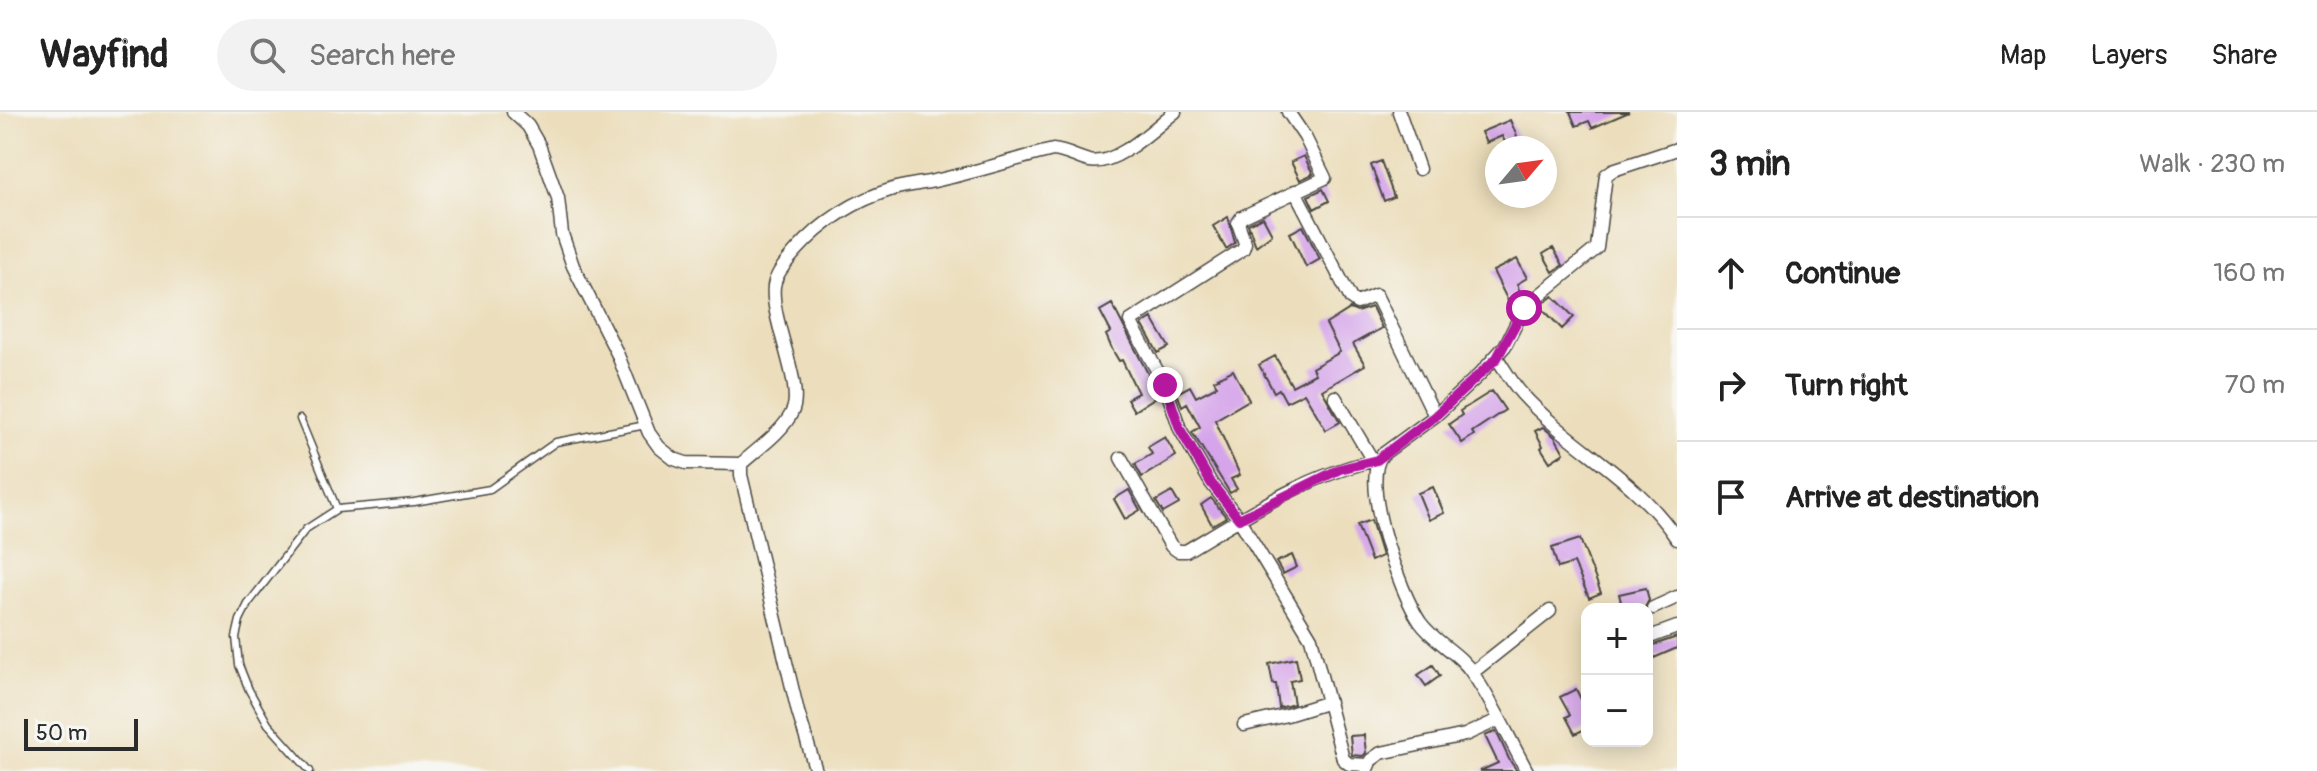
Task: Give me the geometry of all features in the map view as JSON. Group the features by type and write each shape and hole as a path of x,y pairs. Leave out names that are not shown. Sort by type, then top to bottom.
{"street":[{"path":"513,112 528,126 539,145 558,198 562,234 573,266 617,353 646,425 659,447 674,459 686,463 741,464 793,411 795,395 774,306 774,283 785,264 810,235 857,204 892,190 1053,150 1066,151 1091,161 1103,161 1117,156 1175,112"},
{"path":"1288,112 1305,137 1325,178 1239,219 1238,226 1245,243 1238,253 1135,315 1130,321 1165,385 1180,429 1211,483 1239,519 1311,638 1343,759 1349,764 1367,768 1375,756 1386,751 1465,735 1498,720"},
{"path":"1399,112 1419,169"},
{"path":"1121,458 1171,546 1178,551 1186,551 1239,519 1340,469 1375,460 1435,416 1497,358 1524,308 1597,248 1606,175 1677,149"},
{"path":"1295,191 1351,299 1357,303 1376,295 1435,416"},
{"path":"1497,358 1524,396 1590,454 1628,482 1677,539"},
{"path":"1335,397 1375,460 1375,482 1384,534 1412,605 1431,636 1473,672 1527,771"},
{"path":"741,464 741,475 798,712 816,771"},
{"path":"1653,608 1677,597"},
{"path":"1473,672 1550,611"},
{"path":"1653,636 1677,627"},
{"path":"1244,725 1329,702"}],"lane":[{"path":"300,419 337,509"},
{"path":"310,771 268,724 255,702 239,665 236,637 248,604 306,529 337,509 402,504 474,493 503,482 556,442 646,425"}],"building":[{"path":"1570,112 1629,112 1592,128 1589,121 1576,126"},
{"path":"1510,120 1517,136 1485,136 1485,141 1481,132"},
{"path":"1304,156 1313,174 1300,180 1291,162"},
{"path":"1381,161 1394,197 1384,201 1371,165"},
{"path":"1323,189 1329,201 1314,209 1308,196"},
{"path":"1228,217 1235,243 1226,249 1213,226"},
{"path":"1263,217 1272,234 1256,246 1248,224"},
{"path":"1303,226 1320,259 1306,267 1290,233"},
{"path":"1553,248 1563,265 1553,272 1543,254"},
{"path":"1517,259 1527,278 1517,284 1522,298 1511,307 1493,271"},
{"path":"1553,296 1574,317 1562,329 1540,306"},
{"path":"1112,304 1159,395 1134,411 1127,399 1138,393 1122,360 1119,361 1112,349 1106,335 1111,332 1100,311"},
{"path":"1372,307 1382,328 1353,344 1365,365 1322,390 1340,422 1326,430 1304,393 1286,402 1279,389 1274,392 1259,365 1275,356 1292,386 1315,374 1312,368 1340,352 1326,324 1350,309 1357,312"},
{"path":"1152,318 1169,347 1158,353 1142,324"},
{"path":"1233,370 1249,400 1215,420 1240,475 1231,479 1237,489 1230,493 1192,432 1200,427 1187,403 1182,406 1177,393 1190,386 1196,397 1217,386 1214,380"},
{"path":"1492,391 1505,410 1472,432 1474,435 1462,443 1449,424 1462,415 1460,411"},
{"path":"1543,427 1555,437 1564,453 1550,462 1535,431"},
{"path":"1165,437 1176,456 1142,477 1135,464 1152,454 1148,447"},
{"path":"1433,487 1444,513 1429,520 1418,493"},
{"path":"1129,490 1140,510 1125,519 1114,499"},
{"path":"1172,492 1179,504 1163,513 1156,501"},
{"path":"1211,498 1226,517 1212,525 1201,505"},
{"path":"1371,520 1382,556 1371,561 1357,525"},
{"path":"1580,539 1601,593 1589,598 1574,563 1558,568 1552,548"},
{"path":"1292,555 1297,567 1283,574 1276,562"},
{"path":"1646,588 1649,600 1647,603 1621,603 1619,594"},
{"path":"1677,637 1677,648 1654,658 1653,645"},
{"path":"1296,658 1300,679 1290,681 1294,704 1279,708 1269,664"},
{"path":"1433,665 1440,676 1426,686 1418,675"},
{"path":"1576,689 1581,699 1581,731 1575,734 1566,717 1570,715 1560,697"},
{"path":"1496,731 1517,771 1480,771 1498,763 1485,736"},
{"path":"1364,735 1366,753 1363,756 1352,755 1350,736"}],"route":[{"path":"1165,385 1180,429 1211,483 1239,519 1340,469 1377,460 1435,416 1497,358 1524,308"}]}
